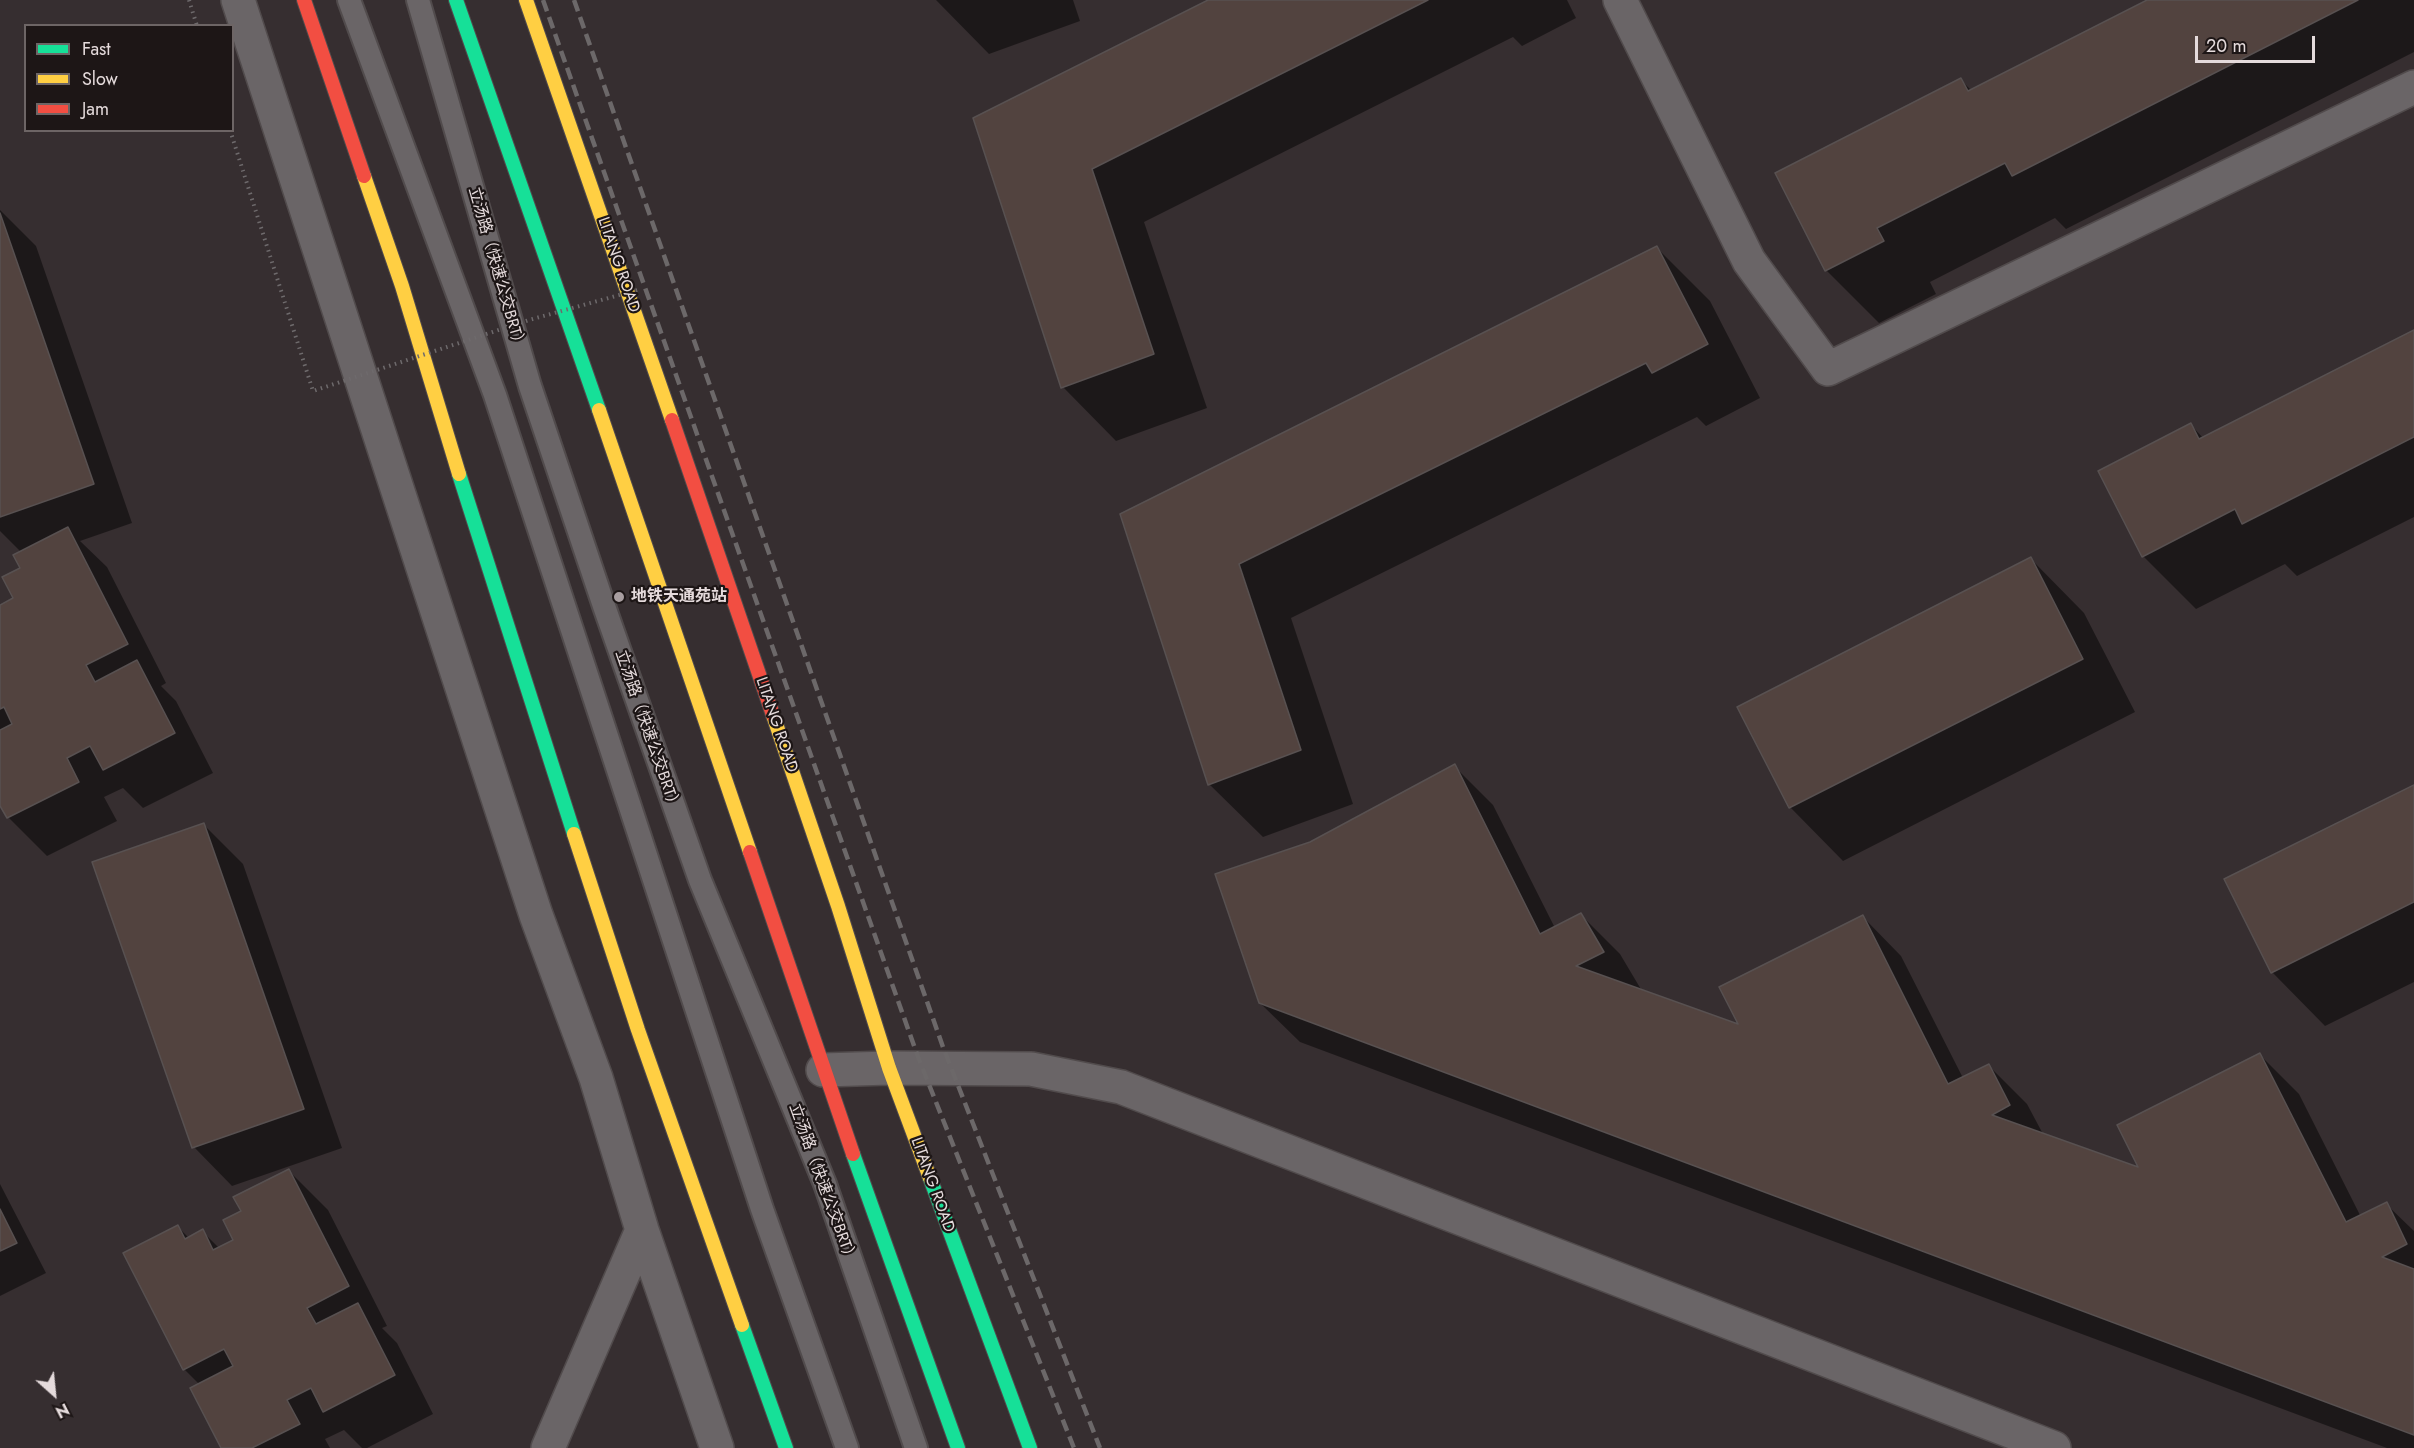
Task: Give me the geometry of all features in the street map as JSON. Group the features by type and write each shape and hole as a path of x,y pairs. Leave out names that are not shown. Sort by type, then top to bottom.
{"main road":[{"path":"304,0 402,286 476,530 638,1030 786,1448"},
{"path":"456,0 697,692 823,1070 958,1448"},
{"name":"LITANG ROAD","path":"526,0 693,479 838,906 889,1068 1030,1448"}],"street":[{"path":"238,0 536,915 596,1078 642,1230 717,1448"},
{"path":"1620,0 1749,261 1828,369 2414,87"},
{"path":"823,1070 1031,1069 1121,1087 2055,1448"},
{"path":"548,1448 642,1230"}],"lane":[{"path":"349,0 495,395 762,1209 847,1448"},
{"name":"立汤路（快速公交BRT）","path":"418,0 530,386 608,617 700,880 825,1184 916,1448"}],"path":[{"path":"189,0 196,24"},
{"path":"231,132 313,391 529,320 641,289"}],"building":[{"path":"1208,0 1428,0 1092,169 1154,354 1061,388 973,118"},
{"path":"2147,0 2358,0 2012,176 2005,163 1877,228 1884,241 1825,271 1775,173 1961,78 1968,91"},
{"path":"0,213 94,484 0,517"},
{"path":"1657,246 1708,344 1652,373 1646,363 1239,564 1301,750 1208,785 1120,514"},
{"path":"2414,330 2414,437 2242,524 2235,509 2142,557 2098,471 2191,423 2199,439"},
{"path":"68,527 128,644 86,665 95,682 137,660 175,733 103,770 90,746 67,758 79,782 7,818 0,806 0,730 12,724 4,707 0,709 0,605 13,598 2,577 20,568 13,555"},
{"path":"2031,557 2083,659 1789,808 1737,707"},
{"path":"1455,764 1540,934 1581,913 1604,952 1576,966 1738,1024 1719,987 1863,915 1948,1084 1989,1064 2010,1105 1992,1115 2138,1167 2117,1125 2260,1053 2346,1222 2387,1202 2407,1244 2382,1257 2414,1269 2414,1435 1259,1003 1215,874 1310,842"},
{"path":"2414,785 2414,902 2271,973 2224,879"},
{"path":"204,823 304,1109 192,1148 92,862"},
{"path":"289,1169 349,1286 307,1308 316,1324 358,1303 395,1375 323,1412 311,1388 287,1400 300,1424 252,1448 221,1448 190,1388 233,1366 224,1349 183,1370 123,1253 178,1225 185,1239 203,1229 213,1250 233,1240 223,1220 241,1211 233,1197"},
{"path":"0,1209 17,1243 0,1251"}],"railway":[{"path":"543,0 918,1057 1074,1448"},
{"path":"574,0 943,1047 1100,1448"}],"traffic: fast":[{"path":"456,0 599,410"},
{"path":"459,474 574,834"},
{"path":"853,1154 958,1448"},
{"path":"930,1178 1030,1448"},
{"path":"742,1325 786,1448"}],"traffic: slow":[{"path":"526,0 672,420"},
{"path":"364,176 402,286 459,474"},
{"path":"599,410 750,852"},
{"path":"773,715 838,906 889,1068 930,1178"},
{"path":"574,834 638,1030 742,1325"}],"traffic: jam":[{"path":"304,0 364,176"},
{"path":"672,420 773,715"},
{"path":"750,852 853,1154"}],"place":[{"name":"地铁天通苑站","path":"619,597"}]}
